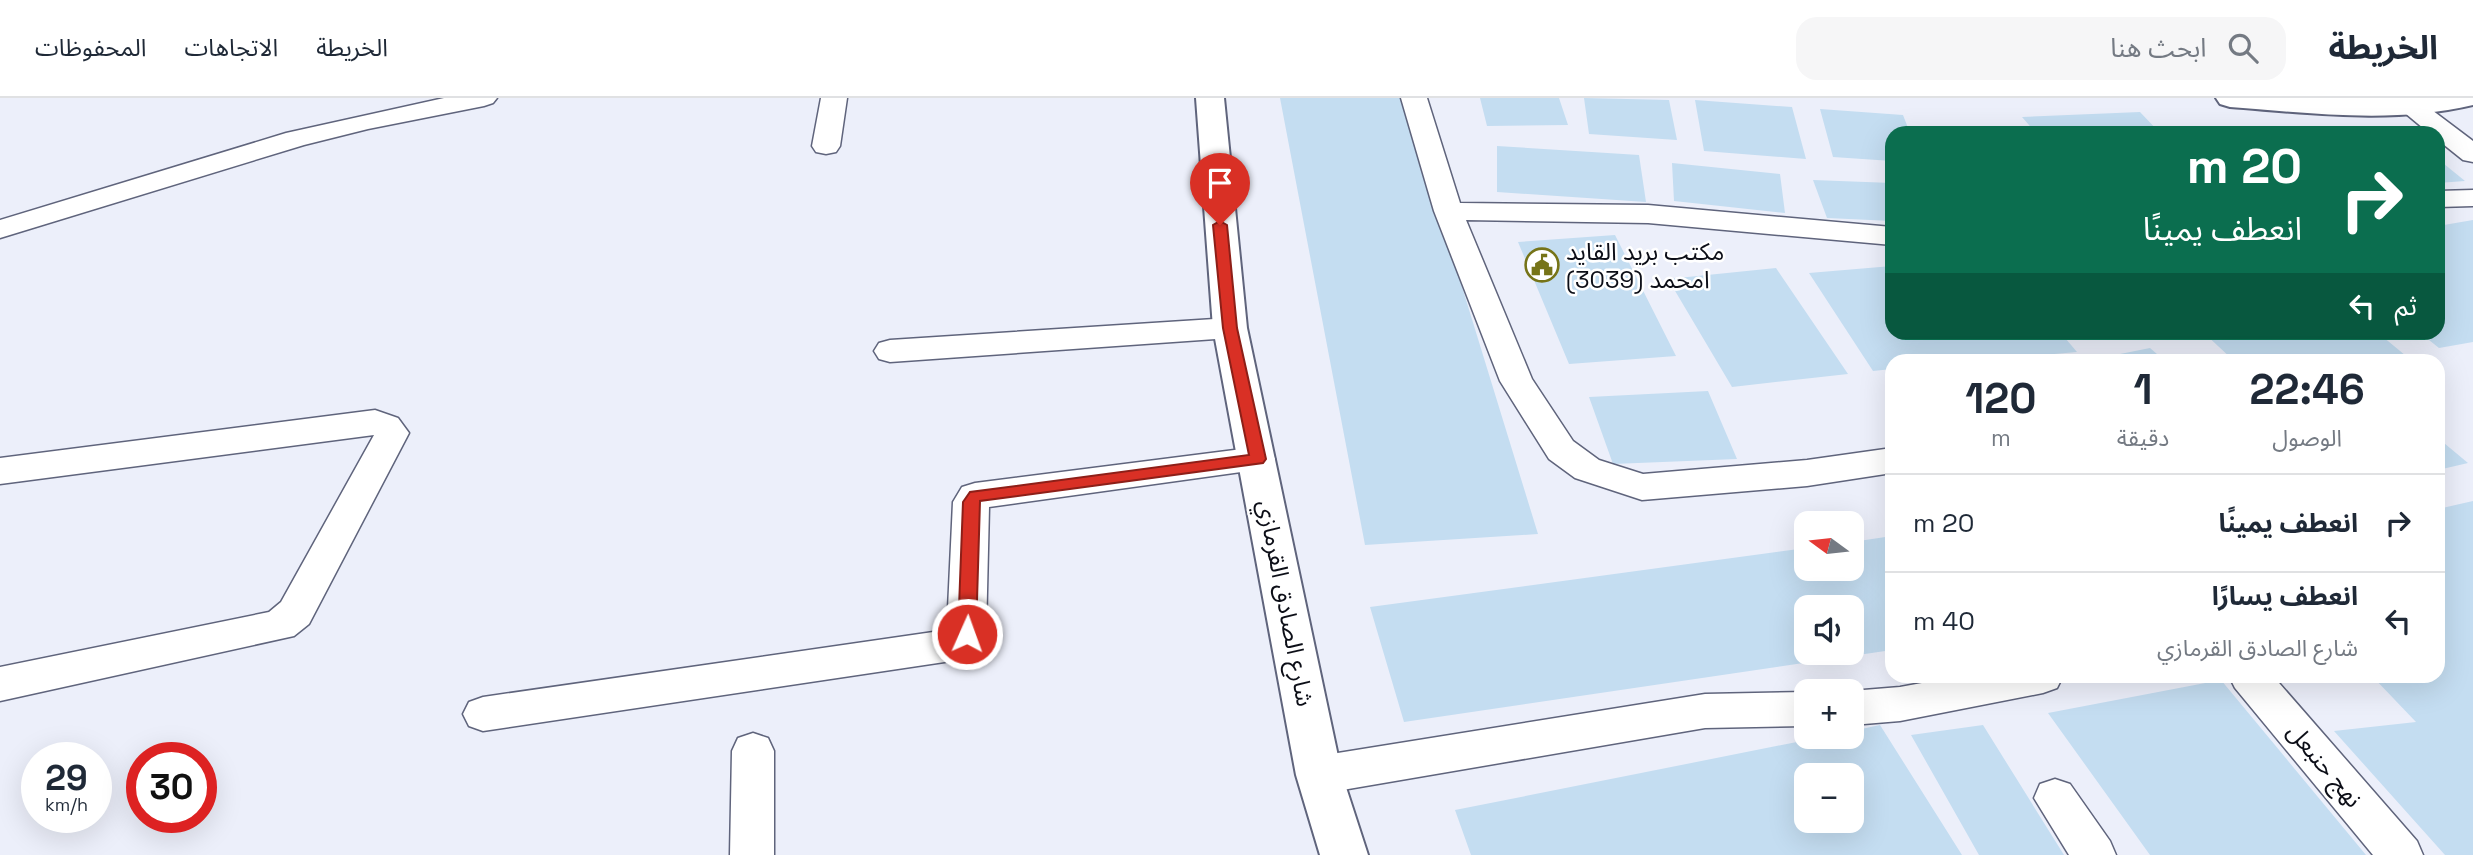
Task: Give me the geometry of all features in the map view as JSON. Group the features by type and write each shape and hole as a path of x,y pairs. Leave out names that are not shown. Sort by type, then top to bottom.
{"main road":[{"name":"شارع الصادق القرمازي","path":"1210,98 1230,328 1320,775 1344,855"},
{"path":"2230,98 2337,106 2466,98"}],"street":[{"path":"0,229 295,139 366,121 484,98"},
{"path":"826,146 834,98"},
{"path":"1414,98 1448,211 1516,381 1561,450 1587,469 1642,487 1807,472 1885,461"},
{"path":"2405,102 2436,126"},
{"path":"2445,133 2473,154"},
{"path":"2445,199 2473,198"},
{"path":"1448,211 1648,214 1885,235"},
{"path":"890,351 1230,328"},
{"path":"0,471 375,422 386,426 392,433 296,613 280,625 0,684"},
{"path":"483,714 958,643 967,634 971,502 975,496 1258,459"},
{"path":"1864,708 1885,707 2007,683"},
{"name":"نهج حنبعل","path":"2255,683 2401,855"},
{"path":"1320,775 1706,711 1794,709"},
{"path":"751,855 753,751"},
{"path":"2055,798 2094,855"}],"building":[{"path":"1280,98 1404,98 1538,534 1365,545"},
{"path":"1480,98 1559,98 1568,125 1487,126"},
{"path":"1584,98 1669,100 1677,140 1589,134"},
{"path":"1695,100 1792,107 1806,159 1704,151"},
{"path":"1820,109 1903,115 1907,126 1885,126 1885,161 1833,157"},
{"path":"2140,112 2153,126 2030,126 2022,117"},
{"path":"1497,146 1639,155 1646,202 1497,192"},
{"path":"1672,163 1780,174 1785,213 1674,201"},
{"path":"2445,165 2465,181 2445,182"},
{"path":"1813,180 1885,183 1885,221 1827,218"},
{"path":"2473,220 2473,342 2439,348 2429,340 2445,340 2445,225"},
{"path":"1615,235 1676,356 1569,364 1518,242"},
{"path":"1885,267 1885,340 2067,340 2077,352 1885,354 1885,370 1873,371 1809,273"},
{"path":"1776,268 1848,374 1732,387 1668,279"},
{"path":"2212,340 2387,340 2404,354 2227,354"},
{"path":"2150,348 2157,354 2120,354"},
{"path":"1708,391 1737,459 1613,464 1589,397"},
{"path":"2445,444 2468,463 2445,468"},
{"path":"2473,501 2473,855 2445,855 2334,731 2416,722 2379,683 2445,683 2445,507"},
{"path":"1885,537 1885,651 1864,654 1864,595 1794,595 1794,664 1404,722 1370,607 1794,550 1794,581 1864,581 1864,540"},
{"path":"2205,683 2223,683 2366,855 2150,855 2048,713"},
{"path":"1880,725 1962,855 1471,855 1455,810 1794,743 1794,749 1864,749 1864,728"},
{"path":"1983,725 2064,855 1979,855 1911,735"}],"place":[{"name":"مكتب بريد القايد امحمد (3039)","path":"1542,265"}],"route":[{"path":"967,634 971,502 975,496 1258,459 1230,328 1220,225"}]}
